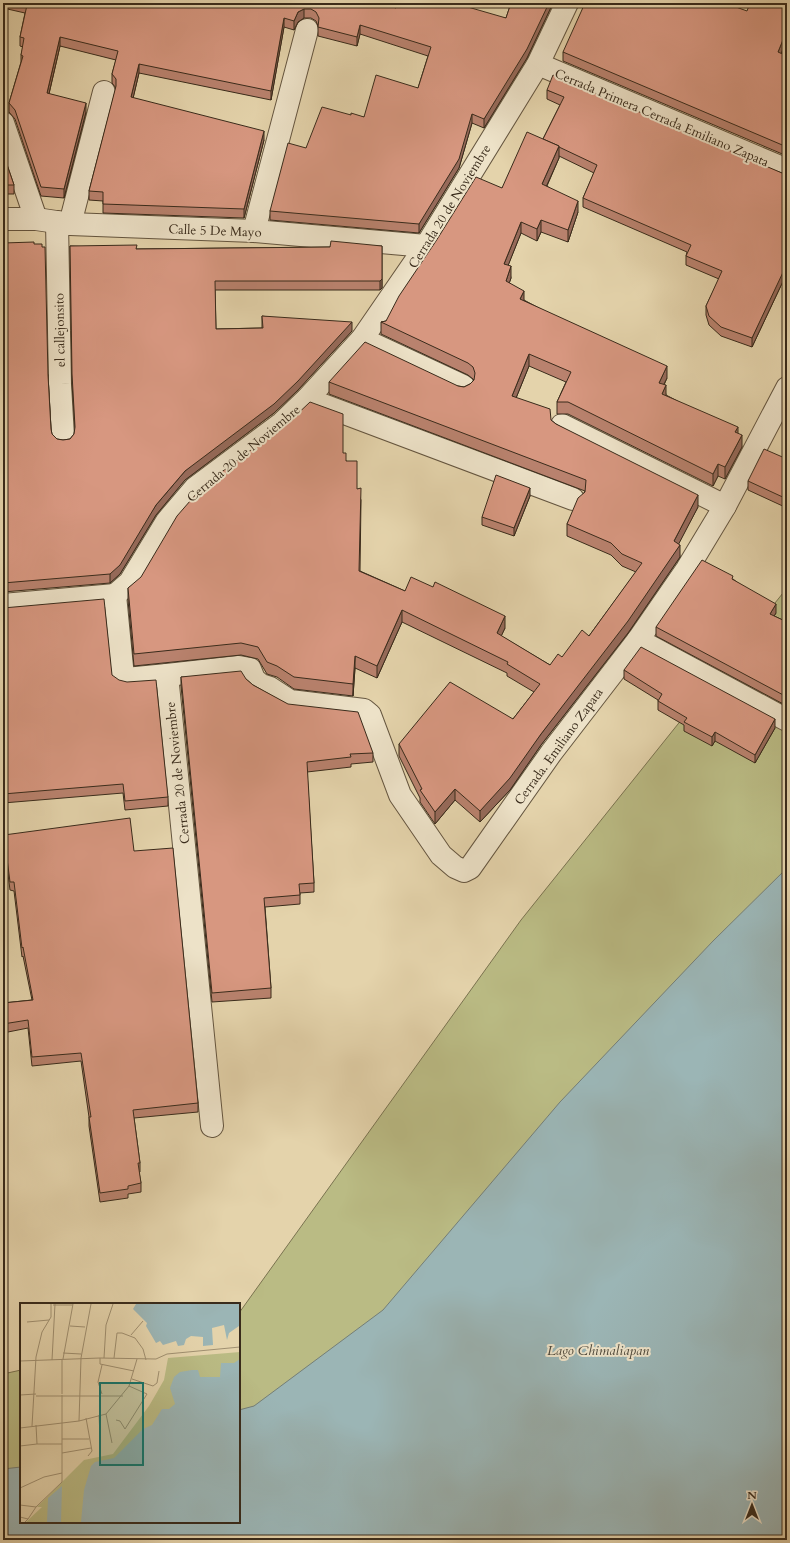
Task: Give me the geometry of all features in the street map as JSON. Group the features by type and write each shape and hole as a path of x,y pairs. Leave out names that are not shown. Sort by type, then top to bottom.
{"street":[{"name":"Cerrada 20 de Noviembre","path":"115,595 130,582 167,521 195,488 282,423 307,400 362,339 426,246 538,64 567,3"},
{"path":"254,231 307,30"},
{"name":"Cerrada Primera Cerrada Emiliano Zapata","path":"538,64 787,170"},
{"name":"el callejonsito","path":"63,437 60,384 63,223 104,92"},
{"path":"3,123 36,219"},
{"name":"Calle 5 De Mayo","path":"3,219 36,219 63,223 254,231 426,246"},
{"path":"362,339 464,386"},
{"name":"Cerrada. Emiliano Zapata","path":"167,674 239,667 250,669 254,679 260,685 270,688 290,701 364,710 370,715 400,795 447,862 464,870 470,868 551,754 638,640 687,569 725,506 787,388"},
{"path":"307,400 573,499"},
{"path":"562,425 725,506"},
{"path":"3,605 115,595 123,677 126,679 167,674"},
{"path":"638,640 787,720"},
{"name":"Cerrada 20 de Noviembre","path":"167,674 212,1126"}],"green space":[{"name":"Lago Chimaliapan","path":"787,588 787,1540 3,1540 3,1374 20,1370 20,1523 240,1523 240,1312 521,920"}],"water":[{"name":"Lago Chimaliapan","path":"787,868 787,1540 3,1540 3,1469 20,1467 20,1523 240,1523 240,1410 254,1406 383,1310 560,1102 713,941"}],"building":[{"path":"20,3 380,3 396,8 397,3 454,3 506,18 511,3 549,3 527,49 484,119 472,114 459,159 419,224 270,211 288,143 306,148 322,107 364,117 376,75 418,88 431,47 360,25 357,37 318,27 319,18 316,12 311,9 304,9 298,12 294,21 284,18 271,91 139,64 131,97 264,131 244,209 103,204 103,192 89,191 116,86 116,79 112,74 118,51 60,37 47,93 86,103 64,189 41,187 15,110 9,103 23,56 21,55 24,38 20,37 27,5"},
{"path":"585,3 725,3 747,11 750,3 787,3 787,30 778,52 787,56 787,147 563,52"},
{"path":"553,75 782,173 787,173 787,258 783,267 785,268 752,338 721,327 709,316 706,306 722,271 686,256 691,245 583,198 597,165 543,139 564,97 547,90"},
{"path":"527,132 559,146 542,184 578,201 568,230 541,220 537,229 521,222 504,264 511,266 506,281 524,291 520,299 667,366 659,383 666,385 662,394 738,427 735,432 742,435 725,467 718,464 713,474 568,402 557,402 571,372 529,354 512,396 550,409 551,420 556,424 698,495 674,541 680,545 628,621 541,734 510,778 480,811 455,789 435,812 420,790 422,789 399,744 450,682 513,719 540,684 507,664 508,662 402,610 377,666 355,656 353,684 294,677 277,666 267,662 258,647 241,643 134,654 128,588 141,577 177,516 204,485 290,421 310,402 343,414 343,453 346,453 346,461 357,461 357,489 361,488 359,571 405,591 411,577 433,587 435,582 505,616 497,633 550,665 558,654 562,657 582,630 589,636 642,563 622,554 611,543 567,524 578,498 585,492 586,480 329,382 365,342 458,386 464,387 474,380 475,373 473,367 468,363 381,322 386,321 399,296 476,177 502,188"},
{"path":"3,153 14,185 3,185"},
{"path":"331,241 382,246 382,279 380,281 215,281 216,329 263,328 262,316 352,322 298,381 274,404 185,471 156,505 120,565 110,574 3,583 3,243 34,242 34,244 42,244 42,247 45,247 48,375 51,429 52,434 57,439 63,440 70,439 74,434 75,427 72,374 70,246 137,245 136,249 330,247"},
{"path":"764,449 787,459 787,499 748,481"},
{"path":"496,475 530,488 514,528 482,517"},
{"path":"702,560 733,576 732,579 776,604 770,614 787,622 787,697 656,627"},
{"path":"104,599 112,675 119,680 127,682 156,680 168,797 125,801 123,784 3,794 3,608"},
{"path":"641,647 775,719 755,755 715,732 712,737 684,722 687,718 658,701 662,694 624,670"},
{"path":"241,671 246,679 253,685 288,704 358,712 373,753 350,754 351,757 307,762 314,883 299,884 300,895 264,898 271,988 212,993 181,677"},
{"path":"130,818 134,851 173,848 198,1103 133,1110 141,1183 128,1186 128,1189 100,1193 89,1117 91,1117 81,1053 32,1057 28,1020 3,1024 3,1003 33,1000 23,947 22,948 14,882 10,882 4,835"}]}
